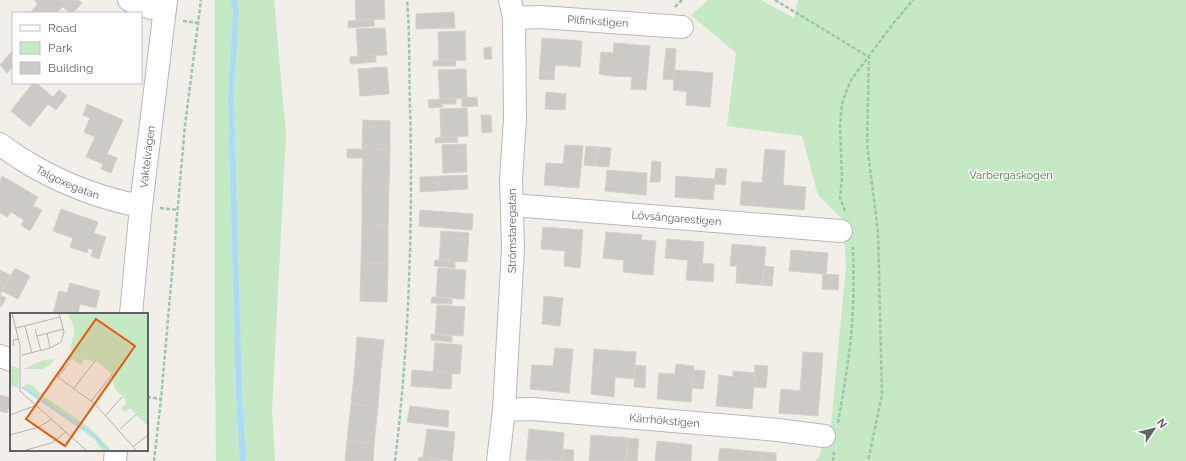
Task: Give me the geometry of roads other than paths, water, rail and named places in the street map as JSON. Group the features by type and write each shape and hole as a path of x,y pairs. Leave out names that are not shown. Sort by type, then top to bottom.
{"street":[{"path":"129,0 152,8 166,5"},
{"name":"Vaktelvägen","path":"131,313 141,206 166,5"},
{"name":"Pilfinkstigen","path":"512,9 540,17 682,27"},
{"name":"Strömstaregatan","path":"498,461 504,410 513,248 512,179 515,119 512,9"},
{"name":"Talgoxegatan","path":"0,144 49,175 73,186 96,195 141,206"},
{"name":"Lövsångarestigen","path":"512,205 841,230"},
{"path":"0,356 10,360"},
{"name":"Kärrhökstigen","path":"504,410 532,409 778,430 824,436"},
{"path":"115,461 116,451"}],"waterway":[{"path":"233,0 236,11 231,97 239,393 243,461"}],"park label":[{"name":"Varbergaskogen","path":"1011,175"}]}
